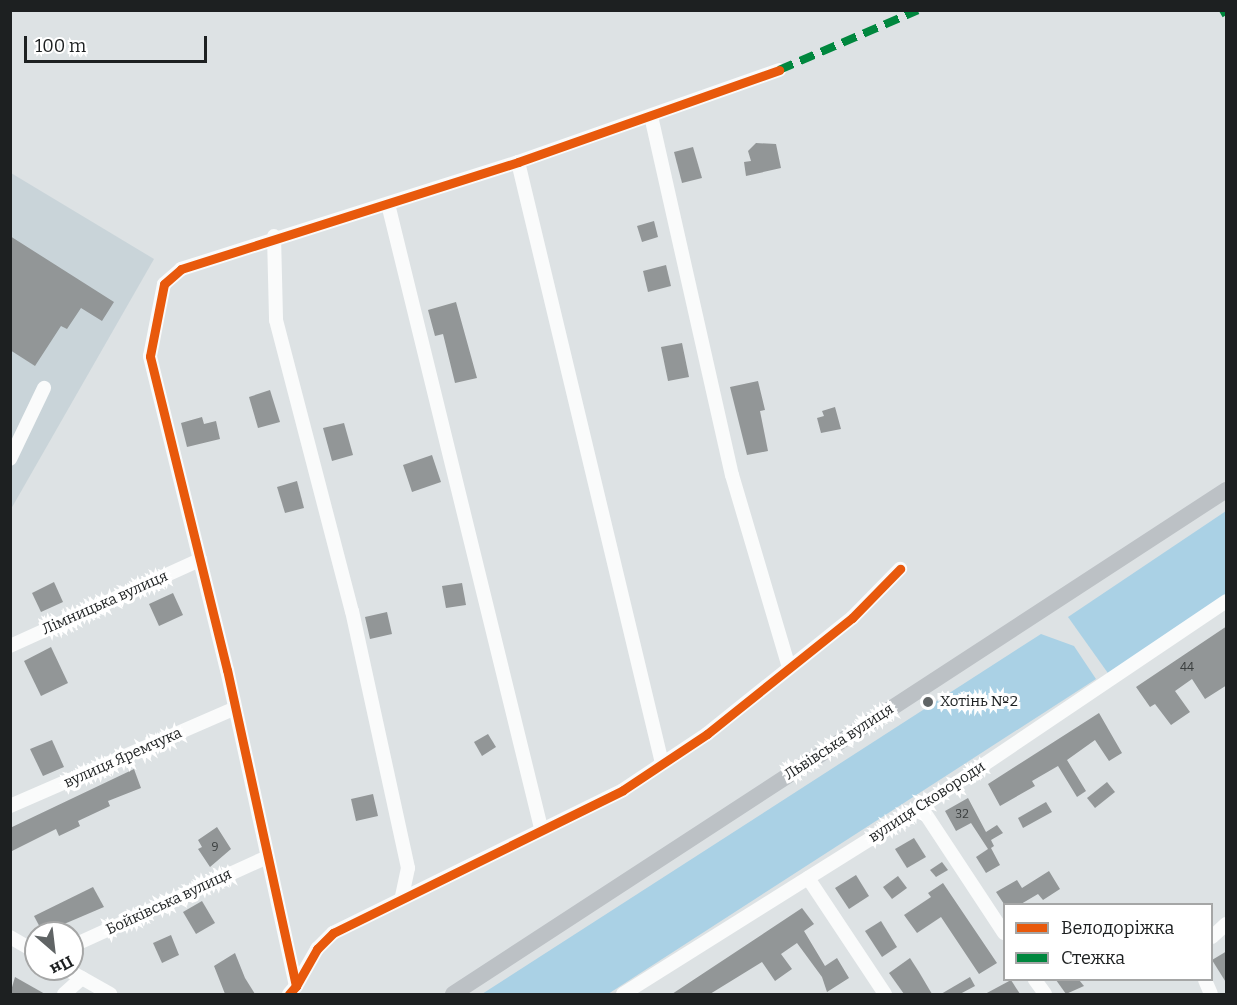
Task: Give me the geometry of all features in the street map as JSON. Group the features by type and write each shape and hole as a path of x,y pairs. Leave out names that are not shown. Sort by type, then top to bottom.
{"main road":[{"name":"Львівська вулиця","path":"453,994 1227,490"}],"street":[{"path":"293,990 235,708 150,356 164,284 181,269 274,236 388,204 518,162 779,70"},
{"path":"651,116 732,475 789,668"},
{"path":"518,162 662,762"},
{"path":"388,204 542,828"},
{"path":"274,236 276,320 352,611 408,868 402,897"},
{"path":"10,459 44,388"},
{"name":"Лімницька вулиця","path":"10,646 200,560"},
{"path":"293,990 317,949 333,933 402,897 493,857 542,828 623,790 707,734 852,618 900,569"},
{"name":"вулиця Сковороди","path":"623,994 921,807 1227,601"},
{"name":"вулиця Яремчука","path":"10,807 235,708"},
{"path":"921,807 1003,930"},
{"name":"Бойківська вулиця","path":"84,941 267,857"},
{"path":"808,878 885,994"},
{"path":"1213,936 1227,924"},
{"path":"10,937 24,945"},
{"path":"84,980 110,994"},
{"path":"64,994 78,981"},
{"path":"1036,981 1045,994"}],"shaded area":[{"path":"11,173 154,259 11,509"},
{"path":"1226,511 1226,599 1110,676 1068,617"},
{"path":"1041,634 1074,646 1096,679 608,994 482,994"}],"building":[{"path":"756,143 776,144 781,168 746,176 744,162 751,161 748,151"},
{"path":"693,147 702,178 682,183 674,152"},
{"path":"654,221 658,237 642,242 637,226"},
{"path":"10,236 114,302 102,321 81,308 67,329 61,326 35,366 10,350"},
{"path":"666,265 671,286 648,292 643,271"},
{"path":"456,302 477,378 455,383 443,334 435,336 428,310"},
{"path":"682,343 689,377 668,381 661,347"},
{"path":"758,381 765,410 760,411 768,451 747,455 730,387"},
{"path":"270,390 280,422 258,428 249,397"},
{"path":"835,407 841,429 821,433 817,418 824,416 822,411"},
{"path":"202,417 204,424 216,421 220,439 187,447 181,423"},
{"path":"344,423 353,455 332,461 323,428"},
{"path":"432,455 441,482 412,492 403,465"},
{"path":"297,481 304,508 285,513 277,487"},
{"path":"54,582 63,602 41,612 32,593"},
{"path":"462,583 466,605 446,608 442,586"},
{"path":"173,593 183,615 159,626 149,604"},
{"path":"387,612 392,634 370,639 365,617"},
{"path":"1227,626 1227,685 1205,699 1192,679 1175,691 1190,712 1171,725 1155,704 1150,707 1136,687"},
{"path":"51,647 68,683 41,696 24,661"},
{"path":"1099,713 1122,753 1109,761 1095,740 1067,760 1086,791 1077,797 1058,766 1032,781 1035,786 1000,806 988,784"},
{"path":"488,734 496,747 482,756 474,742"},
{"path":"52,740 64,767 43,776 30,749"},
{"path":"134,769 141,788 108,801 110,806 78,821 80,826 59,836 56,829 10,852 10,828"},
{"path":"1107,782 1115,792 1095,808 1087,798"},
{"path":"373,794 378,816 356,821 351,799"},
{"path":"968,798 986,832 997,825 1003,833 991,840 994,846 991,848 1000,865 986,873 976,857 988,849 971,823 956,831 945,811"},
{"path":"1046,802 1052,812 1023,828 1018,818"},
{"path":"217,827 231,849 210,867 198,849 202,847 198,840"},
{"path":"914,838 926,857 907,868 895,849"},
{"path":"942,862 948,870 936,877 930,870"},
{"path":"1049,871 1060,889 1043,900 1038,894 1023,903 1003,903 996,892 1017,880 1022,888"},
{"path":"856,875 869,896 849,909 835,888"},
{"path":"898,876 907,888 892,899 883,887"},
{"path":"943,883 997,963 979,974 941,917 917,933 904,915 931,897 928,893"},
{"path":"93,887 104,907 71,921 37,921 34,916"},
{"path":"202,901 215,923 196,934 183,912"},
{"path":"802,908 814,924 804,931 825,966 837,958 849,978 827,992 822,977 797,943 781,954 792,969 775,981 762,962 710,994 672,994"},
{"path":"881,921 897,947 882,957 865,931"},
{"path":"171,935 179,955 162,963 153,943"},
{"path":"1227,951 1227,984 1213,962"},
{"path":"235,953 245,978 255,994 225,994 214,966"},
{"path":"910,958 932,994 904,994 889,973"},
{"path":"15,977 45,994 10,994"},
{"path":"970,977 975,986 960,994 941,994"},
{"path":"1012,981 1020,994 985,994"},
{"path":"1057,981 1080,981 1084,986 1066,994"}],"marked path":[{"path":"779,70 918,10"},
{"path":"1223,10 1226,15"}],"cycle path":[{"path":"289,994 296,986 227,670 150,356 164,284 181,269 518,162 779,70"},
{"path":"296,986 317,949 333,933 623,790 707,734 852,618 900,569"}],"place":[{"name":"Хотінь №2","path":"928,702"}]}
